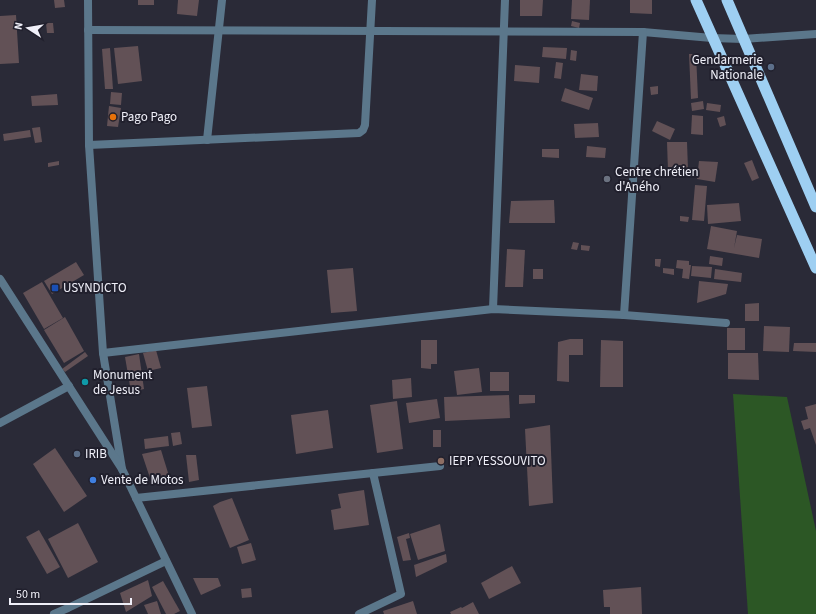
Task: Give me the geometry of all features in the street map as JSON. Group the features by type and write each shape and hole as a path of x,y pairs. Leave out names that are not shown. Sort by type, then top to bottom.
{"highway":[{"path":"696,0 816,268"},
{"path":"727,0 816,207"}],"street":[{"path":"88,0 89,145 103,353 122,469"},
{"path":"207,140 222,0"},
{"path":"89,145 359,133 363,130 365,125 372,0"},
{"path":"493,310 505,0"},
{"path":"88,30 642,32 743,39 816,34"},
{"path":"624,315 642,32"},
{"path":"0,279 122,469 192,614"},
{"path":"103,353 493,310 624,315 726,323"},
{"path":"0,423 69,386"},
{"path":"136,498 440,466"},
{"path":"359,614 401,594 373,473"},
{"path":"54,614 166,561"}],"green space":[{"path":"733,394 787,397 816,531 816,614 748,614"}],"building":[{"path":"54,0 64,0 65,7 55,8"},
{"path":"138,0 154,0 154,5 138,5"},
{"path":"178,0 199,0 197,16 177,14"},
{"path":"520,0 543,0 542,16 520,16"},
{"path":"572,0 590,0 589,20 571,19"},
{"path":"630,0 652,0 652,14 630,13"},
{"path":"16,15 19,63 0,64 0,16"},
{"path":"572,21 580,23 579,28 571,26"},
{"path":"46,23 53,23 54,33 47,33"},
{"path":"138,46 142,81 118,84 114,48"},
{"path":"543,47 567,48 566,59 542,57"},
{"path":"110,48 113,89 105,89 102,49"},
{"path":"571,50 577,51 576,61 570,60"},
{"path":"689,54 696,54 698,98 691,99"},
{"path":"556,62 563,63 561,79 554,78"},
{"path":"515,65 540,67 539,83 514,81"},
{"path":"581,74 598,76 597,91 579,90"},
{"path":"658,86 658,94 651,95 650,87"},
{"path":"565,88 593,98 589,110 561,101"},
{"path":"111,92 122,93 121,105 110,104"},
{"path":"57,94 58,105 32,106 31,96"},
{"path":"703,101 704,109 692,111 691,103"},
{"path":"707,103 721,105 720,112 706,110"},
{"path":"109,106 121,108 118,127 107,126"},
{"path":"692,115 703,116 703,135 691,134"},
{"path":"724,116 726,125 720,127 717,118"},
{"path":"657,121 675,129 670,140 652,131"},
{"path":"598,123 599,137 575,138 574,124"},
{"path":"40,127 42,142 35,143 32,128"},
{"path":"30,130 31,137 4,141 3,134"},
{"path":"667,142 687,142 688,170 668,171"},
{"path":"587,146 606,148 605,158 586,157"},
{"path":"542,149 559,149 559,158 542,157"},
{"path":"752,160 759,178 752,181 744,163"},
{"path":"59,161 59,165 48,167 48,163"},
{"path":"699,161 718,162 715,182 697,179"},
{"path":"695,185 707,186 704,221 692,220"},
{"path":"554,200 555,223 509,223 511,201"},
{"path":"739,203 741,221 708,224 707,205"},
{"path":"680,216 689,217 688,222 680,221"},
{"path":"711,226 737,231 734,248 737,235 762,239 759,258 707,249"},
{"path":"573,242 579,243 577,250 571,249"},
{"path":"581,245 590,246 589,251 581,250"},
{"path":"507,249 525,250 523,287 505,287"},
{"path":"710,256 723,258 722,266 709,264"},
{"path":"655,259 661,259 660,267 655,266"},
{"path":"677,260 689,261 689,265 691,265 689,279 682,278 683,269 676,268"},
{"path":"76,262 84,275 52,294 44,281"},
{"path":"692,266 712,267 711,278 691,276"},
{"path":"353,268 357,311 331,313 327,270"},
{"path":"663,268 674,269 674,275 663,273"},
{"path":"533,269 543,269 543,279 533,279"},
{"path":"715,269 742,273 741,282 714,279"},
{"path":"699,281 728,284 726,294 697,303"},
{"path":"42,282 63,318 44,329 23,293"},
{"path":"759,303 759,321 745,321 745,304"},
{"path":"65,317 84,351 64,363 44,330"},
{"path":"764,326 790,327 789,352 763,351"},
{"path":"727,328 745,328 745,350 727,350"},
{"path":"570,339 583,339 583,355 569,355 569,382 557,381 558,342"},
{"path":"421,340 437,340 437,364 431,364 431,369 421,368"},
{"path":"601,340 623,341 623,387 600,387"},
{"path":"794,343 816,343 816,352 793,351"},
{"path":"156,350 161,368 148,371 143,353"},
{"path":"85,352 88,356 65,372 62,369"},
{"path":"728,353 758,353 759,380 728,379"},
{"path":"139,354 144,389 131,392 125,357"},
{"path":"479,368 482,392 457,395 454,371"},
{"path":"490,372 509,372 509,391 490,391"},
{"path":"411,378 412,397 393,399 392,380"},
{"path":"207,386 212,426 192,428 187,388"},
{"path":"509,395 510,418 445,421 444,397"},
{"path":"519,395 535,395 535,403 519,404"},
{"path":"437,399 440,418 409,423 406,403"},
{"path":"397,401 403,449 377,453 370,405"},
{"path":"816,404 816,445 810,428 804,430 801,421 808,419 805,407"},
{"path":"328,410 333,448 296,454 291,415"},
{"path":"550,425 553,503 529,506 525,429"},
{"path":"433,430 441,430 441,447 433,447"},
{"path":"180,432 182,444 173,446 171,433"},
{"path":"168,436 169,446 145,449 144,439"},
{"path":"55,448 87,496 64,512 33,464"},
{"path":"161,450 169,476 151,481 142,454"},
{"path":"186,455 196,455 199,480 189,482"},
{"path":"364,490 369,525 334,530 331,510 341,508 338,494"},
{"path":"232,498 249,540 230,548 213,506"},
{"path":"78,523 98,562 68,578 48,539"},
{"path":"440,524 445,551 418,560 410,534"},
{"path":"39,530 60,567 47,574 26,537"},
{"path":"409,533 410,538 406,539 411,560 403,561 397,537"},
{"path":"251,543 256,560 242,564 237,547"},
{"path":"446,554 447,562 416,577 414,565"},
{"path":"512,566 521,583 489,599 481,583"},
{"path":"193,578 218,578 221,586 201,595"},
{"path":"148,580 152,596 126,612 120,593"},
{"path":"163,581 180,611 174,614 166,614 152,587"},
{"path":"641,587 642,614 610,614 610,607 604,607 603,590"},
{"path":"251,588 252,597 242,598 241,589"},
{"path":"157,601 161,614 148,614 144,605"},
{"path":"413,601 417,614 384,614 383,611"},
{"path":"473,602 479,614 451,614 450,612 461,607 462,608"}],"place":[{"name":"Gendarmerie Nationale","path":"771,67"},
{"name":"Pago Pago","path":"113,117"},
{"name":"Centre chrétien d'Aného","path":"607,179"},
{"name":"USYNDICTO","path":"55,288"},
{"name":"Monument de Jesus","path":"85,382"},
{"name":"IRIB","path":"77,454"},
{"name":"IEPP YESSOUVITO","path":"441,461"},
{"name":"Vente de Motos","path":"93,480"}]}
